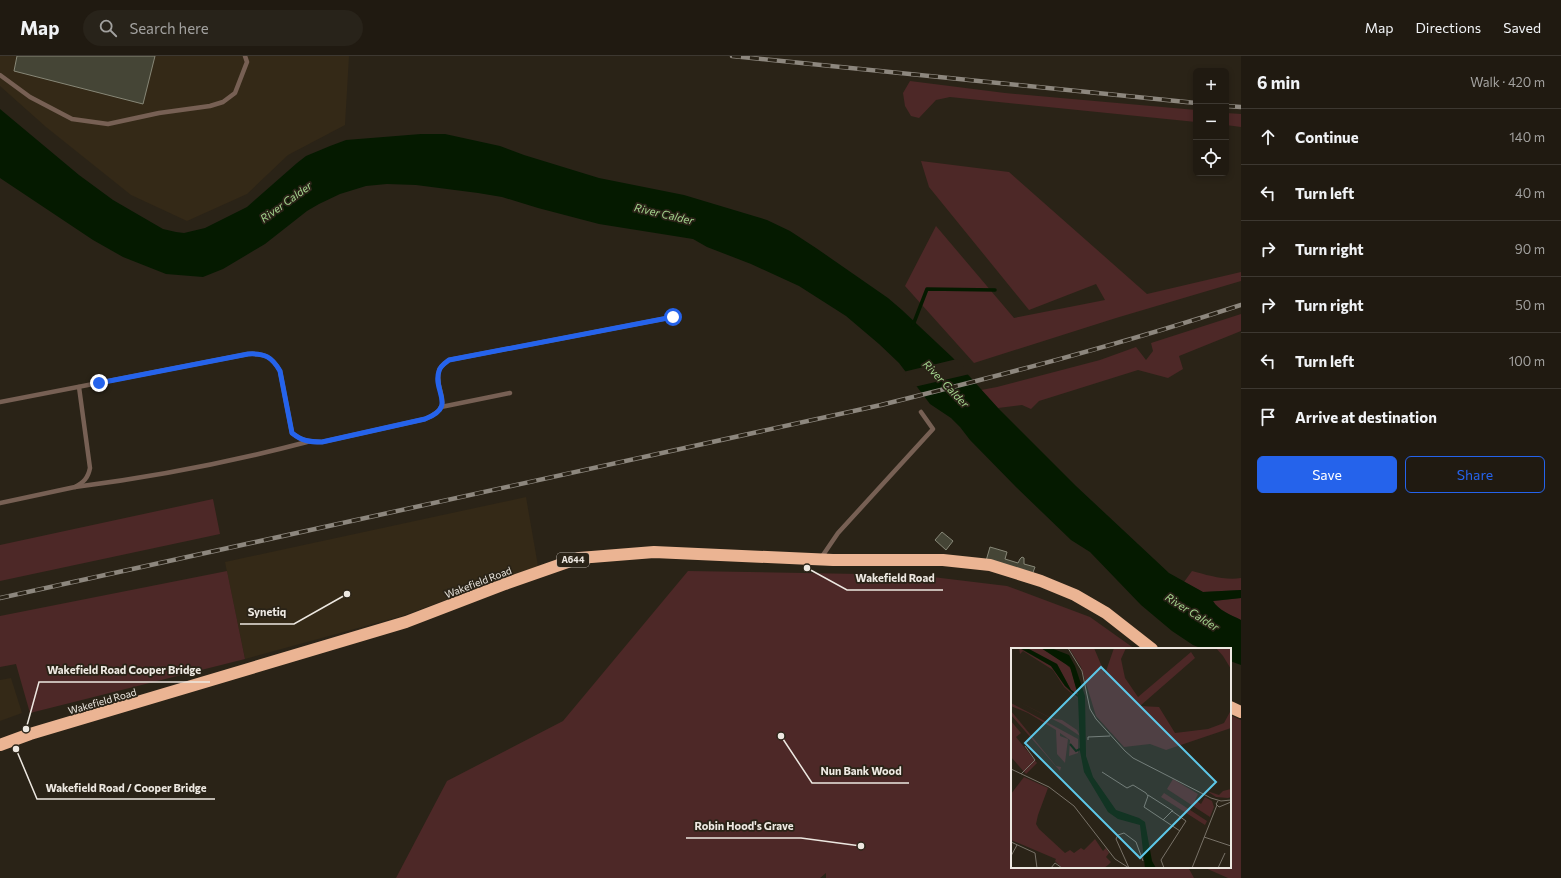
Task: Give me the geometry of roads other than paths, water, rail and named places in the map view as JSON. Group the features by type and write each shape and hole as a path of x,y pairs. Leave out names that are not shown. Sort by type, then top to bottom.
{"highway":[{"name":"Wakefield Road","path":"0,746 30,734 406,622 505,584 579,558 654,552 820,560 944,560 990,565 1041,581 1075,595 1106,613 1151,648"},
{"path":"1231,707 1241,712"}],"lane":[{"path":"0,75 30,97 72,119 108,124 159,113 210,106 222,102 234,93 247,62 245,56"},
{"path":"0,503 76,486 104,483 251,456 307,442 322,442 425,419 439,411 443,404 438,378 442,365 449,360 673,317"},
{"path":"0,402 248,354 257,354 267,356 275,362 280,371 292,433 307,442"},
{"path":"76,486 88,477 90,468 79,387"},
{"path":"441,407 510,393"},
{"path":"820,560 838,533 933,429 921,412"}],"water":[{"name":"River Calder","path":"0,109 79,175 113,200 163,229 176,232 184,233 205,228 247,207 306,156 330,146 346,140 421,134 445,134 500,146 599,178 684,195 767,220 790,231 816,248 888,298 902,310 953,358 998,408 1076,486 1169,573 1203,592 1241,590 1241,598 1213,601 1221,610 1241,620 1241,665 1231,661 1231,648 1200,648 1193,645 1172,631 1141,605 1090,552 1071,540 1016,487 970,440 951,418 930,404 899,363 846,316 799,286 751,264 707,247 693,239 599,224 502,197 416,185 387,184 366,186 340,194 319,204 307,211 265,244 223,269 203,277 166,274 123,257 93,240 0,178"}],"waterway":[{"path":"913,325 927,289 995,290"}],"railway":[{"path":"732,56 1193,103"},
{"path":"1229,106 1241,107"},
{"path":"0,598 881,405 1062,358 1152,333 1241,305"}],"place":[{"name":"Wakefield Road","path":"807,568"},
{"name":"Synetiq","path":"347,594"},
{"name":"Wakefield Road Cooper Bridge","path":"26,729"},
{"name":"Nun Bank Wood","path":"781,736"},
{"name":"Wakefield Road / Cooper Bridge","path":"16,749"},
{"name":"Robin Hood's Grave","path":"861,846"}]}
